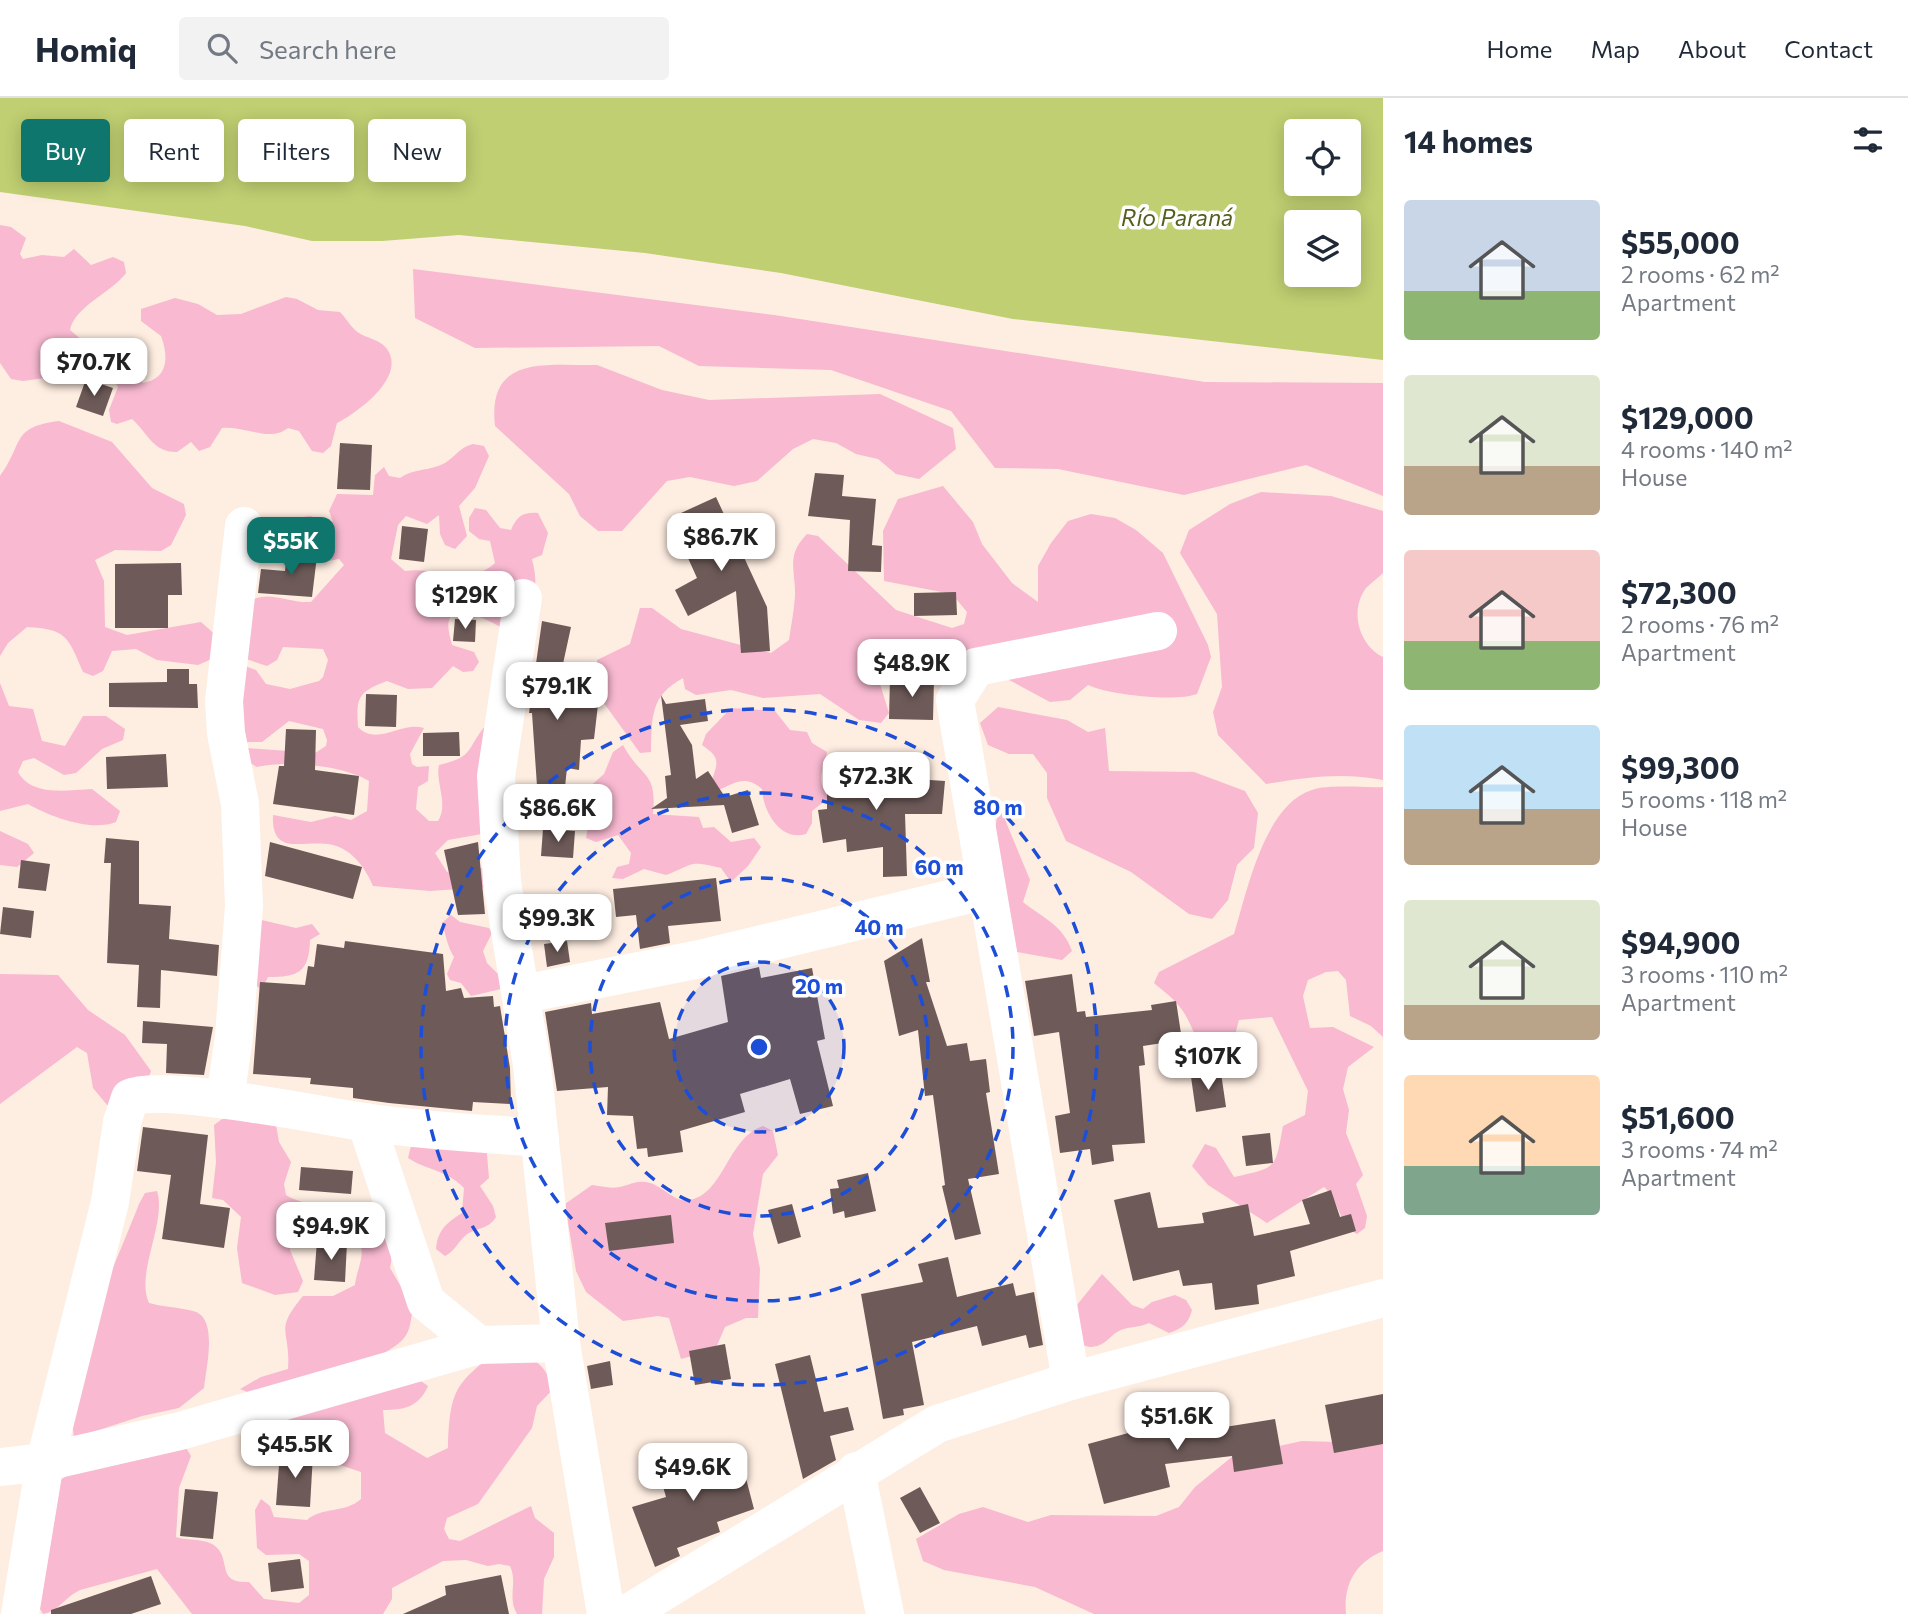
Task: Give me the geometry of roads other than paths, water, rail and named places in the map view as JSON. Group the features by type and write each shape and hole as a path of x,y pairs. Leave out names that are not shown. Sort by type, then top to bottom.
{"street":[{"path":"225,1100 234,1037 244,906 240,804 226,733 224,701 244,526"},
{"path":"523,598 496,776 502,882 523,994 561,1343 606,1614"},
{"path":"1071,1381 955,700 976,667 1158,631"},
{"path":"523,994 699,959 987,890"},
{"path":"20,1614 45,1462 110,1202 125,1108 130,1098 140,1095 225,1100 366,1122 540,1138"},
{"path":"366,1122 426,1302 429,1321 424,1343 404,1368"},
{"path":"627,1614 856,1471 937,1424 1071,1381 1383,1298"},
{"path":"426,1302 479,1345"},
{"path":"0,1467 45,1462 180,1431 479,1345 561,1343"},
{"path":"856,1471 885,1614"}],"water":[{"name":"Río Paraná","path":"0,98 1383,98 1383,360 1013,319 781,273 645,253 459,235 382,241 312,241 245,226 0,192"}]}
